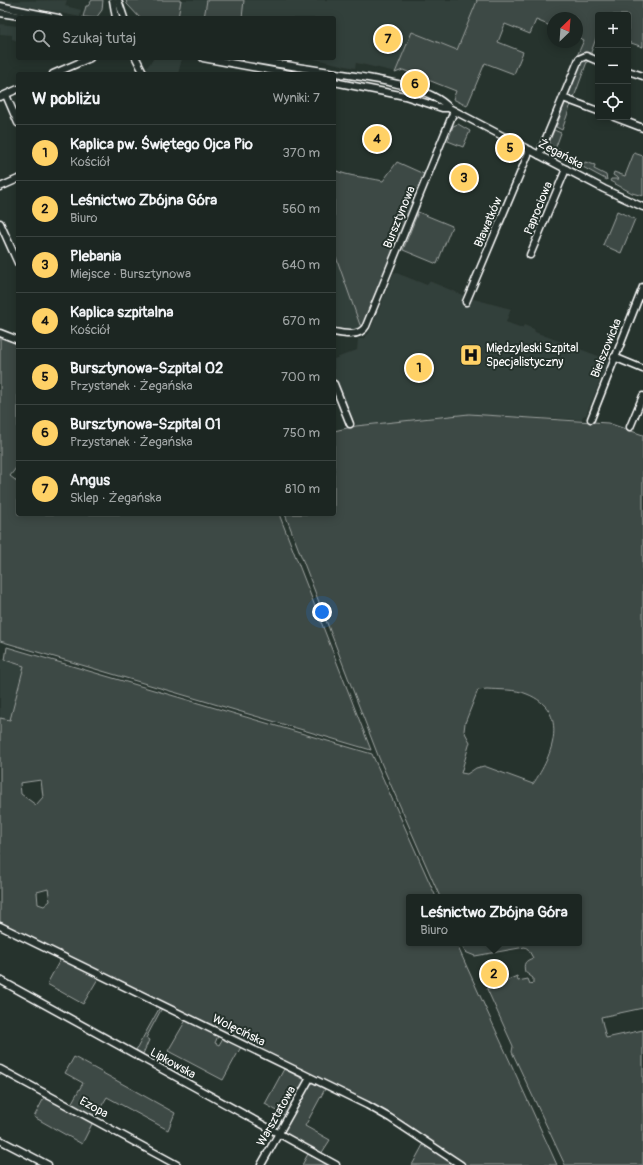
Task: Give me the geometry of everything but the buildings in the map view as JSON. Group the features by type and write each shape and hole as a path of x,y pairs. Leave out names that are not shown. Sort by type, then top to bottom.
{"street":[{"path":"113,0 116,16"},
{"path":"118,0 123,16"},
{"path":"0,6 48,16"},
{"path":"0,13 20,16"},
{"path":"539,155 579,59 582,56 595,59"},
{"path":"58,72 85,60"},
{"path":"137,60 143,72"},
{"path":"214,60 279,72"},
{"name":"Żegańska","path":"257,60 328,72"},
{"path":"631,72 643,76"},
{"name":"Żegańska","path":"336,73 388,82 444,102 451,110"},
{"name":"Żegańska","path":"336,82 399,94 451,110 620,197 643,207"},
{"path":"16,91 3,96 16,119"},
{"path":"563,98 595,110"},
{"name":"Bursztynowa","path":"336,332 349,334 363,331 451,110"},
{"path":"622,120 643,128"},
{"name":"Bławatków","path":"466,302 530,150"},
{"name":"Paprociowa","path":"530,256 566,169"},
{"path":"0,187 16,180"},
{"path":"0,223 16,259"},
{"name":"Bielszowicka","path":"591,419 614,357 643,287"},
{"path":"0,333 16,339"},
{"path":"614,357 643,369"},
{"path":"336,389 350,424"},
{"path":"630,427 643,396"},
{"name":"Wolęcińska","path":"0,926 390,1118 462,1165"},
{"name":"Lipkowska","path":"0,980 336,1165"},
{"name":"Ezopa","path":"0,1069 177,1165"},
{"name":"Warsztatowa","path":"261,1165 310,1078"},
{"path":"0,1140 48,1165"}],"shaded area":[{"path":"67,0 65,6 81,10 80,16 75,16 0,1"},
{"path":"92,0 103,0 102,10 98,16 83,16 86,6 88,6"},
{"path":"126,0 181,0 178,16 138,16 127,4"},
{"path":"127,0 610,0 600,12 595,12 595,27 591,43 583,40 583,12 547,12 547,25 536,20 534,24 477,1 457,50 412,32 396,72 356,63 355,68 319,60 336,60 336,16 137,16"},
{"path":"207,0 244,0 242,16 204,16"},
{"path":"476,0 643,0 643,47 631,43 631,12 595,12 595,41 590,55 585,52 579,57 577,56 580,48 583,48 584,40 583,12 547,12 547,25 536,20 530,34 505,24 498,42 523,52 514,74 485,63 467,106 453,99 456,91 403,70 395,73 412,32 457,50 477,1"},
{"path":"0,24 16,26 16,40 12,39 12,35 0,34"},
{"path":"583,58 588,59 573,100 567,98"},
{"path":"152,60 182,60 179,72 148,72 147,67"},
{"path":"565,103 571,104 562,130 556,127"},
{"path":"458,124 470,131 463,147 448,141 453,126"},
{"path":"554,130 561,133 554,152 547,148"},
{"path":"557,149 561,150 564,156 583,166 585,162 595,165 594,169 606,175 607,180 555,152"},
{"path":"634,153 643,156 643,196 632,193 610,181 611,179 619,179 613,175 614,172 625,176"},
{"path":"397,162 426,175 364,326 360,325 336,257 336,171 352,176 383,181"},
{"path":"617,211 635,219 621,253 603,245"},
{"path":"418,212 452,226 437,264 403,250"},
{"path":"336,257 360,325 364,326 359,330 336,329"},
{"name":"Międzyleski Szpital Specjalistyczny","path":"394,272 427,285 429,281 470,298 511,309 506,322 522,328 524,325 534,329 535,332 609,360 586,415 583,416 581,420 469,414 356,426 355,421 348,413 336,383 336,358 357,350 358,339 363,339 369,333"},
{"path":"0,337 16,343 16,468 10,476 16,480 16,516 280,516 371,750 0,641"},
{"path":"469,414 608,423 643,435 643,1008 601,1017 606,1038 643,1030 643,1165 565,1165 512,1052 513,1046 487,989 517,976 518,981 528,979 530,984 533,983 533,978 525,972 524,966 526,961 533,958 528,949 525,947 475,956 465,952 462,946 582,946 582,894 439,894 379,758 286,516 336,516 336,431 356,426","holes":["478,690 513,690 523,692 540,702 549,711 553,722 554,734 551,747 547,760 540,773 533,784 484,766 476,768 467,774 461,773 470,742 464,731 465,723"]},
{"path":"7,647 372,754 435,894 406,894 406,946 457,946 557,1165 465,1165 412,1132 232,1035 0,924 0,718 10,720 24,666 5,660","holes":["41,780 43,797 36,805 21,794 20,783","48,889 50,901 44,906 38,904 37,892"]},
{"path":"0,659 24,665 10,720 0,718"},
{"path":"61,958 99,977 83,1004 47,984"},
{"path":"160,1007 162,1008 146,1038 149,1040 143,1054 136,1050"},
{"path":"186,1020 218,1036 215,1043 219,1045 223,1038 241,1047 223,1080 168,1051"},
{"path":"74,1057 175,1113 168,1130 107,1097 95,1117 71,1104 83,1083 65,1073"},
{"path":"284,1069 305,1080 286,1116 265,1104"},
{"path":"311,1082 325,1089 305,1126 330,1140 321,1154 283,1132"},
{"path":"45,1096 93,1122 82,1144 34,1117"},
{"path":"424,1143 458,1165 412,1165"},
{"path":"308,1154 329,1165 302,1165"}],"place":[{"name":"Angus","path":"388,39"},
{"name":"Bursztynowa-Szpital 01","path":"415,84"},
{"name":"Kaplica szpitalna","path":"377,139"},
{"name":"Bursztynowa-Szpital 02","path":"510,148"},
{"name":"Plebania","path":"464,178"},
{"name":"Międzyleski Szpital Specjalistyczny","path":"471,355"},
{"name":"Kaplica pw. Świętego Ojca Pio","path":"419,368"},
{"name":"Leśnictwo Zbójna Góra","path":"494,974"}]}
